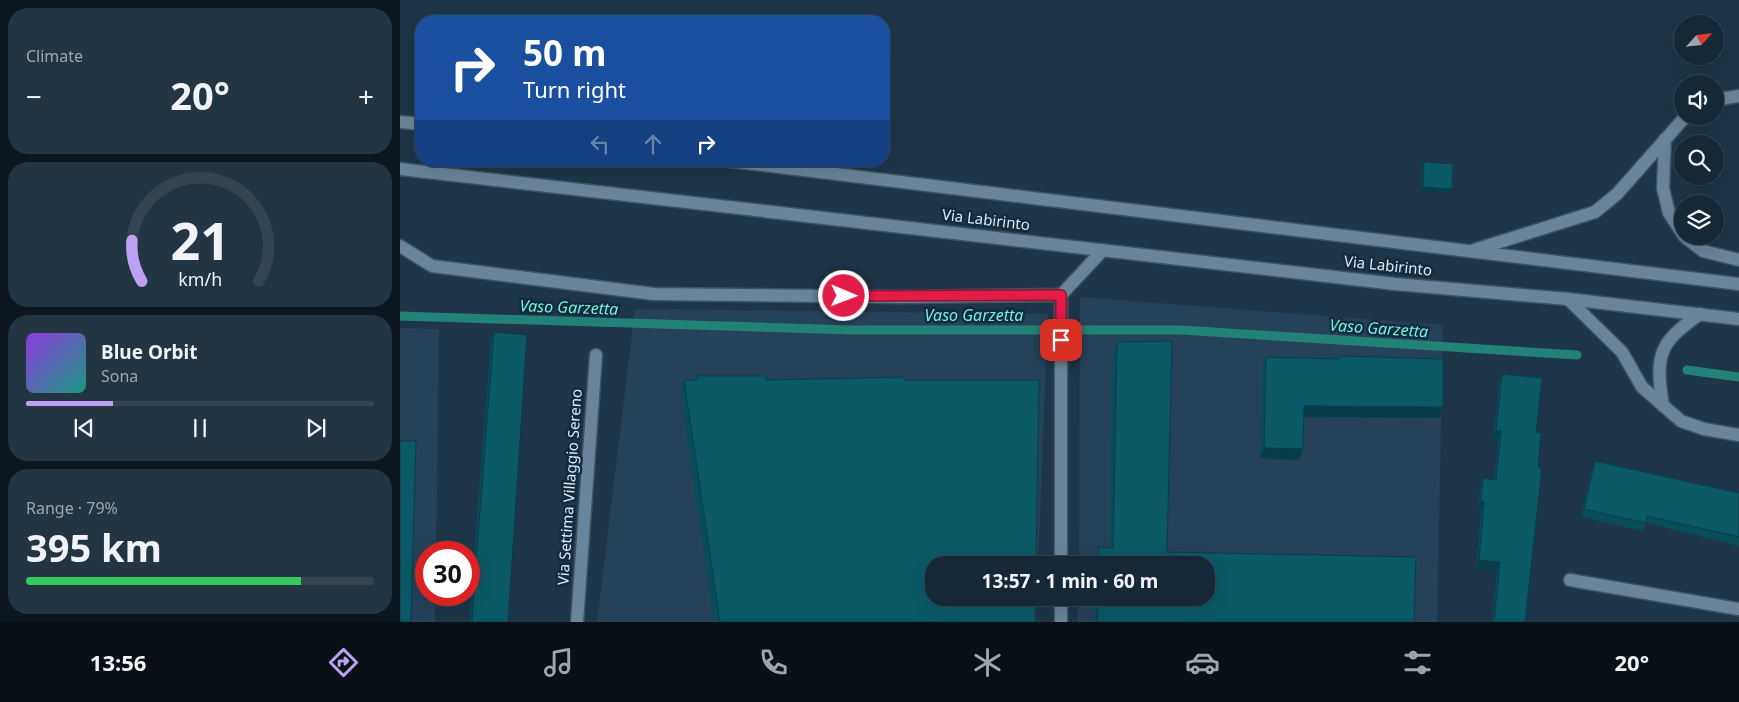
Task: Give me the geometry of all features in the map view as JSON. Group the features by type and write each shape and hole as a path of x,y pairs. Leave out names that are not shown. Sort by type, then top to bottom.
{"street":[{"path":"1724,98 1739,96"},
{"path":"400,122 415,123"},
{"path":"1474,250 1595,212 1617,194 1678,125"},
{"path":"1665,140 1663,188 1669,213 1674,221"},
{"name":"Via Labirinto","path":"779,167 1474,250 1739,284"},
{"name":"Via Labirinto","path":"400,169 1395,284 1568,298 1739,319"},
{"path":"1696,245 1703,251 1739,260"},
{"path":"400,246 432,266 654,294 901,297 1061,295"},
{"path":"1061,556 1061,295 1103,250"},
{"path":"1568,298 1622,352 1642,386 1681,421 1739,435"},
{"path":"1663,406 1658,377 1659,357 1679,328 1700,314"},
{"name":"Via Settima Villaggio Sereno","path":"577,622 596,355"},
{"path":"1570,580 1739,609"},
{"path":"1061,606 1061,622"}],"shaded area":[{"path":"1080,297 1443,325 1437,622 1078,622 1078,606 1215,606 1215,556 1079,556"},
{"path":"635,309 1048,314 1038,556 925,556 925,606 1037,606 1036,622 597,622"},
{"path":"400,328 439,329 436,541 415,541 415,606 435,606 435,622 400,622"}],"building":[{"path":"1424,162 1453,164 1452,189 1423,187"},
{"path":"494,332 527,335 508,622 472,622 473,606 480,606 480,541 478,541"},
{"path":"1172,341 1167,552 1416,557 1414,622 1097,622 1098,606 1215,606 1215,556 1098,556 1099,547 1113,548 1117,342"},
{"path":"1340,356 1443,359 1443,407 1304,406 1303,449 1264,448 1266,357 1339,359"},
{"path":"1502,374 1542,378 1536,432 1541,433 1538,468 1542,468 1525,622 1494,622 1500,562 1479,560 1484,502 1481,501 1483,478 1496,480 1501,431 1496,431"},
{"path":"696,376 766,376 766,380 904,377 904,380 1039,380 1036,556 925,556 925,606 1036,606 1035,622 720,622 684,380 697,380"},
{"path":"400,441 416,441 411,622 400,622"},
{"path":"1595,461 1739,493 1739,537 1647,516 1646,523 1584,509"}],"waterway":[{"name":"Vaso Garzetta","path":"400,316 854,330 1181,330 1577,355"},
{"name":"Vaso Garzetta","path":"1687,370 1739,377"}],"route":[{"path":"844,296 1061,295 1061,340"}]}
